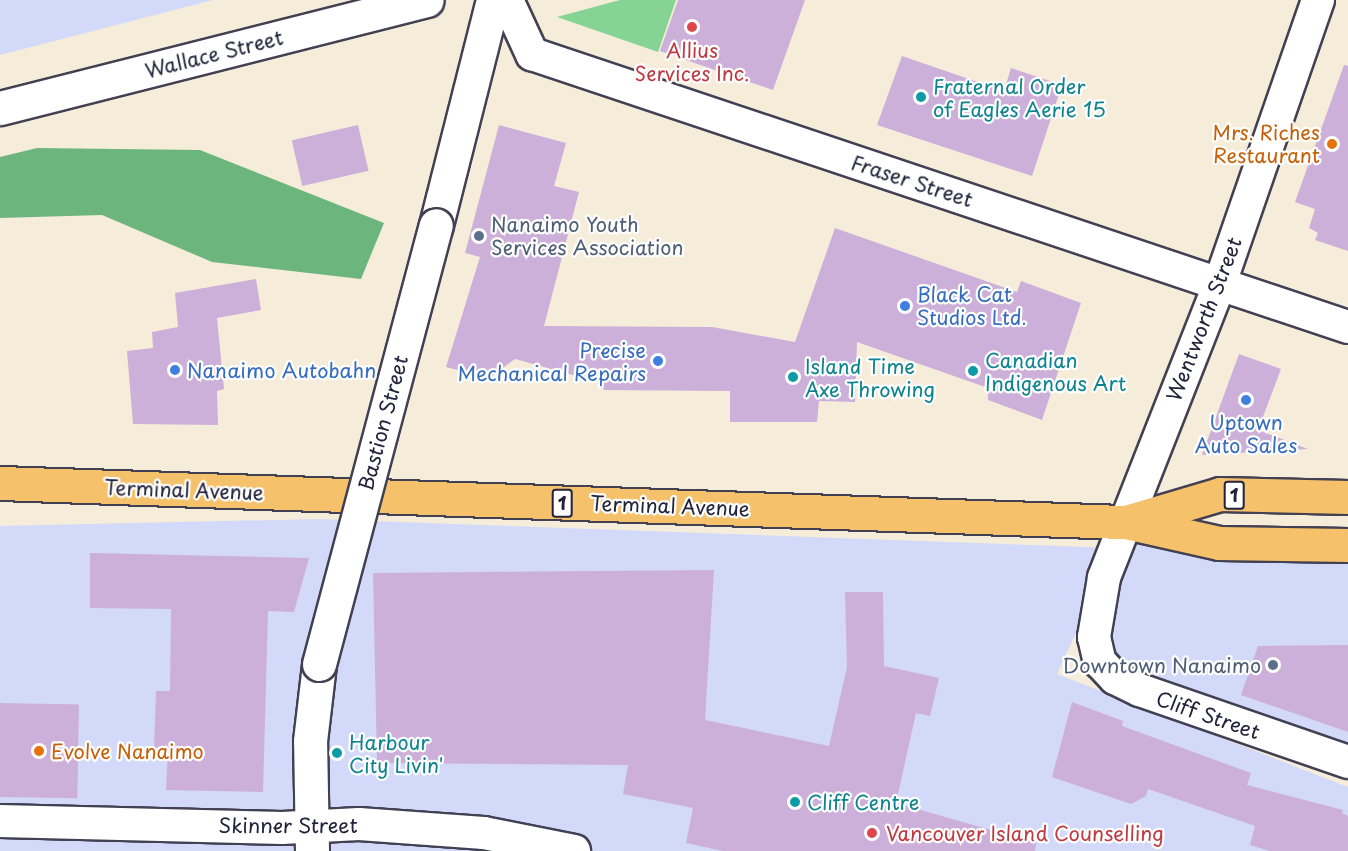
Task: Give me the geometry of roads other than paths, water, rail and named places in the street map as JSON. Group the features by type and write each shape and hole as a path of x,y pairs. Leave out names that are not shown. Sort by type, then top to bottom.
{"highway":[{"name":"Terminal Avenue","path":"0,483 1125,522 1219,543 1348,544"},
{"name":"Terminal Avenue","path":"1125,522 1220,494 1348,497"}],"street":[{"name":"Wallace Street","path":"0,108 427,0"},
{"name":"Bastion Street","path":"312,839 310,741 319,664 436,225 493,0"},
{"name":"Fraser Street","path":"507,0 532,54 1348,327"},
{"name":"Wentworth Street","path":"1094,638 1100,591 1220,283 1318,0"},
{"name":"Cliff Street","path":"1094,638 1100,662 1115,678 1140,690 1348,762"},
{"name":"Skinner Street","path":"0,821 312,839 359,824 484,833 574,851"}],"place":[{"name":"Allius Services Inc.","path":"692,27"},
{"name":"Fraternal Order of Eagles Aerie 15","path":"921,97"},
{"name":"Mrs. Riches Restaurant","path":"1332,144"},
{"name":"Nanaimo Youth Services Association","path":"479,236"},
{"name":"Black Cat Studios Ltd.","path":"905,306"},
{"name":"Precise Mechanical Repairs","path":"658,361"},
{"name":"Nanaimo Autobahn","path":"175,370"},
{"name":"Canadian Indigenous Art","path":"973,371"},
{"name":"Island Time Axe Throwing","path":"793,377"},
{"name":"Uptown Auto Sales","path":"1246,400"},
{"name":"Downtown Nanaimo","path":"1273,665"},
{"name":"Evolve Nanaimo","path":"39,751"},
{"name":"Harbour City Livin'","path":"337,753"},
{"name":"Cliff Centre","path":"795,802"},
{"name":"Vancouver Island Counselling","path":"872,833"}]}
